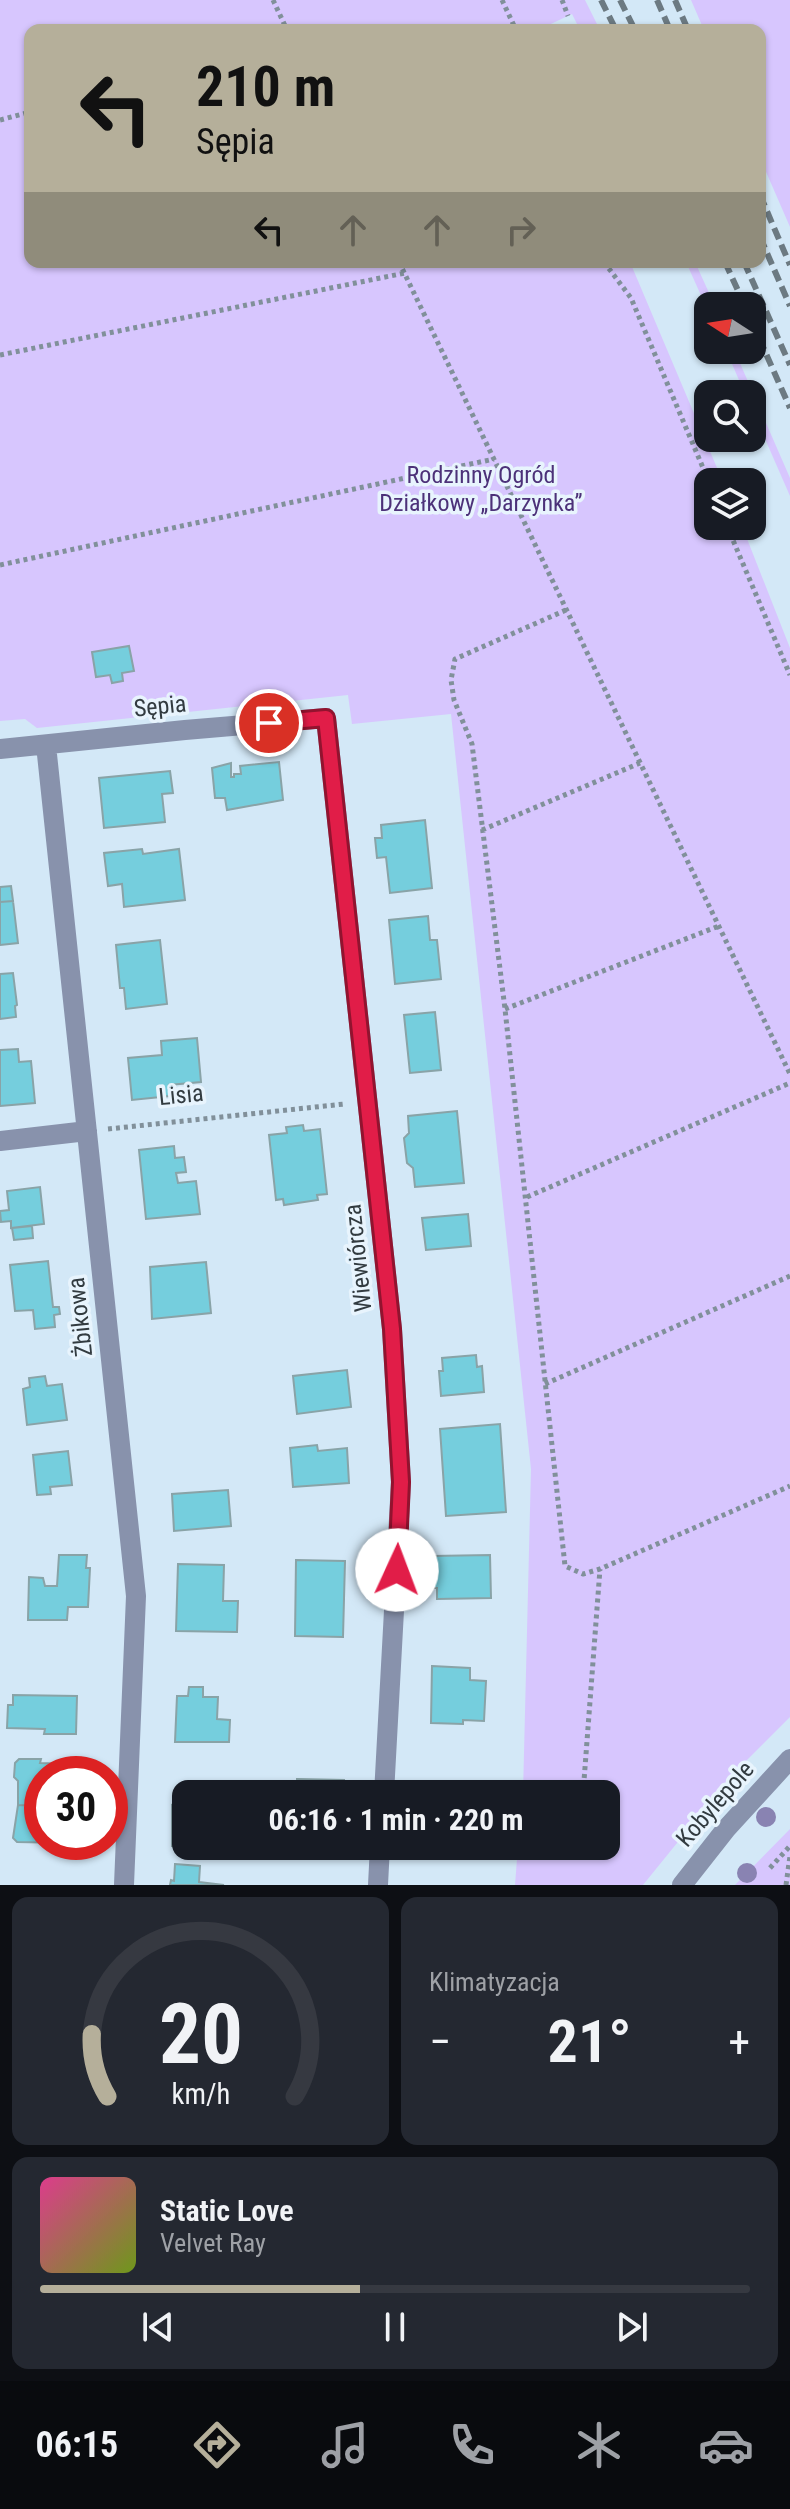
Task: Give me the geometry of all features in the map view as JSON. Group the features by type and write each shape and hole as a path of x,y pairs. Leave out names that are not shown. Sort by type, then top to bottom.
{"street":[{"name":"Sępia","path":"0,749 326,718"},
{"name":"Wiewiórcza","path":"326,718 392,1329 401,1482 385,1780"},
{"name":"Żbikowa","path":"46,745 136,1596 124,1885"},
{"path":"0,1141 87,1131"},
{"name":"Kobylepole","path":"682,1885 726,1829 790,1759"},
{"path":"378,1885 379,1860"}],"path":[{"path":"273,0 284,24"},
{"path":"502,0 513,24"},
{"path":"562,0 568,16"},
{"path":"0,120 24,114"},
{"path":"402,268 790,1074"},
{"path":"608,268 631,298 703,468"},
{"path":"0,355 405,273"},
{"path":"0,565 494,459"},
{"path":"733,540 790,675"},
{"path":"566,610 455,659 451,680 454,700 472,744 527,1197 565,1566 583,1574 600,1569 790,1486"},
{"path":"482,830 640,763"},
{"path":"505,1009 719,926"},
{"path":"527,1197 790,1083"},
{"name":"Lisia","path":"87,1131 367,1101"},
{"path":"545,1384 790,1276"},
{"path":"584,1780 600,1569"},
{"path":"770,1868 790,1846"},
{"path":"786,1885 790,1856"}],"green space":[{"name":"Rodzinny Ogród Działkowy „Darzynka”","path":"0,0 585,0 597,24 577,24 572,14 551,24 24,24 24,268 633,268 694,413 694,452 710,452 717,468 694,468 694,540 748,540 790,648 790,1717 733,1774 643,1885 515,1885 517,1860 620,1860 620,1780 523,1780 531,1469 451,714 352,724 348,695 37,728 25,719 0,721"},
{"path":"691,0 790,0 790,227 766,172 766,24 701,24"},
{"path":"689,268 698,268 709,292 699,292"},
{"path":"732,364 740,364 747,380 739,380"},
{"path":"766,423 790,478 790,496 766,441"},
{"path":"790,1829 790,1885 735,1885"}],"building":[{"path":"129,646 134,671 122,673 123,681 112,683 110,675 96,677 92,652"},
{"path":"279,762 283,800 227,810 225,798 215,798 212,768 231,763 231,777 234,777 234,774 241,774 240,766"},
{"path":"170,771 173,793 162,794 165,822 104,828 99,778"},
{"path":"425,820 432,888 390,893 386,857 377,858 375,838 382,838 381,825"},
{"path":"142,849 143,854 179,849 185,900 124,907 122,884 108,886 104,853"},
{"path":"11,886 13,901 0,902 0,887"},
{"path":"13,901 18,943 0,945 0,902"},
{"path":"428,916 430,940 437,940 441,979 395,984 389,920"},
{"path":"160,940 167,1004 126,1009 124,988 120,988 116,945"},
{"path":"13,973 16,1017 0,1019 0,974"},
{"path":"435,1012 441,1070 410,1073 404,1015"},
{"path":"197,1038 201,1082 169,1085 170,1096 132,1100 128,1058 162,1055 161,1041"},
{"path":"18,1049 19,1062 31,1061 35,1103 0,1106 0,1050"},
{"path":"457,1111 464,1183 415,1187 413,1168 407,1163 404,1138 409,1133 408,1116"},
{"path":"303,1125 304,1131 320,1129 327,1194 317,1195 318,1200 284,1205 283,1199 276,1200 269,1135 287,1133 286,1127"},
{"path":"174,1146 175,1158 184,1157 186,1172 176,1173 178,1183 196,1181 200,1214 146,1219 139,1150"},
{"path":"40,1187 44,1224 11,1228 11,1221 1,1222 0,1211 9,1210 7,1191"},
{"path":"468,1214 471,1246 426,1250 422,1218"},
{"path":"32,1226 33,1238 14,1240 12,1228"},
{"path":"48,1261 53,1307 59,1307 60,1314 54,1315 55,1327 35,1329 33,1310 15,1311 10,1265"},
{"path":"206,1262 211,1313 152,1319 150,1267"},
{"path":"476,1355 477,1367 482,1366 484,1392 441,1396 439,1371 443,1371 442,1358"},
{"path":"347,1370 351,1407 297,1414 293,1376"},
{"path":"45,1376 47,1386 62,1384 67,1420 27,1425 23,1389 30,1387 29,1378"},
{"path":"500,1424 506,1512 446,1516 440,1429"},
{"path":"317,1445 318,1451 347,1448 349,1483 293,1487 290,1448"},
{"path":"68,1451 72,1485 50,1487 51,1494 37,1495 33,1455"},
{"path":"228,1490 231,1526 174,1531 172,1494"},
{"path":"59,1555 87,1555 86,1568 90,1568 88,1607 68,1607 67,1620 28,1620 29,1577 43,1578 45,1586 57,1586"},
{"path":"490,1555 491,1598 437,1599 437,1588 432,1588 432,1556"},
{"path":"296,1560 345,1561 343,1637 295,1636"},
{"path":"178,1564 224,1565 223,1601 238,1601 237,1632 176,1631"},
{"path":"432,1666 470,1668 470,1680 486,1681 484,1721 431,1723"},
{"path":"189,1687 203,1687 203,1697 218,1697 217,1719 230,1720 229,1742 175,1742 177,1696 188,1696"},
{"path":"13,1695 77,1696 76,1734 44,1734 45,1729 7,1728 8,1705 13,1705"},
{"path":"24,1759 24,1805 18,1805 15,1763"},
{"path":"18,1805 24,1805 24,1842 13,1838"},
{"path":"175,1864 200,1866 199,1882 224,1885 170,1885 171,1880 174,1881"}],"railway":[{"path":"601,0 613,24"},
{"path":"620,0 632,24"},
{"path":"657,0 667,24"},
{"path":"675,0 685,24"},
{"path":"766,209 790,265"},
{"path":"766,251 790,306"},
{"path":"728,268 739,292"},
{"path":"747,268 790,365"},
{"path":"766,354 790,408"}],"route":[{"path":"269,723 326,718 392,1329 401,1482 397,1570"}]}
